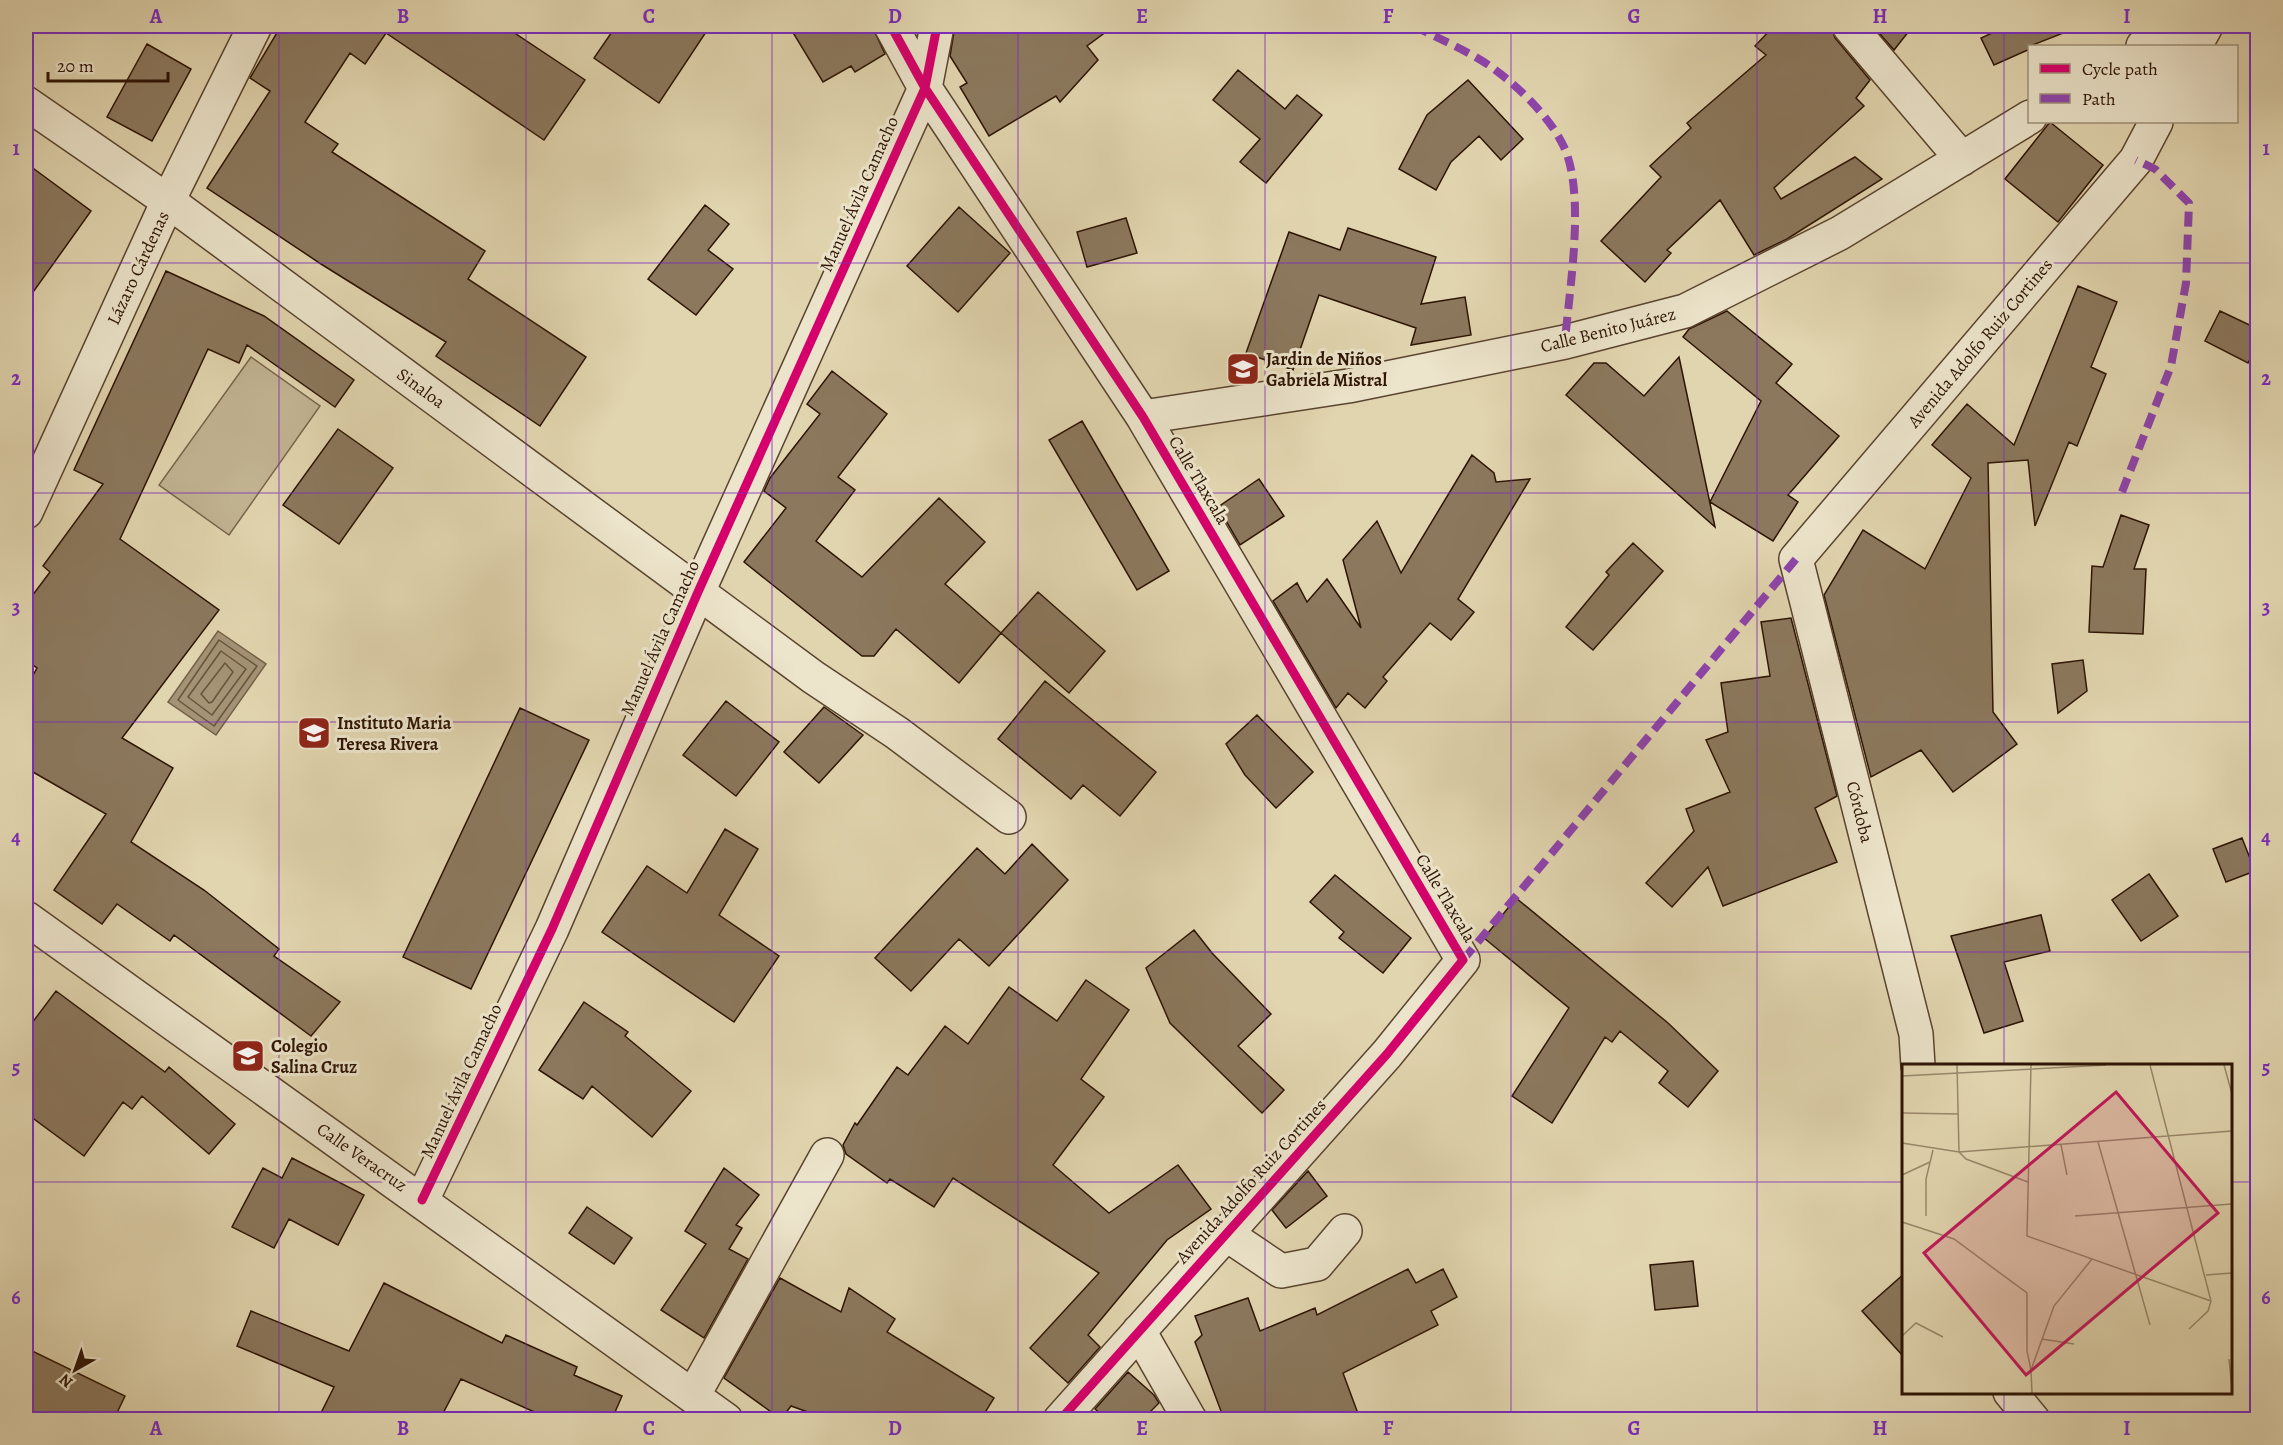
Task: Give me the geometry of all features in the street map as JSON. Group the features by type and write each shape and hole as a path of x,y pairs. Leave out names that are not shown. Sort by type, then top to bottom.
{"street":[{"name":"Lázaro Cárdenas","path":"26,512 168,201 255,26"},
{"name":"Calle Tlaxcala","path":"891,26 925,88 1143,417 1463,960"},
{"name":"Manuel Ávila Camacho","path":"422,1200 552,929 698,592 925,88 937,26"},
{"path":"1849,26 1962,159"},
{"path":"2145,45 2177,26"},
{"path":"2196,45 2206,26"},
{"name":"Sinaloa","path":"26,103 168,201 813,677 897,733 1009,817"},
{"name":"Calle Benito Juárez","path":"1143,417 1348,386 1565,342 1685,311 1840,233 2028,118"},
{"name":"Avenida Adolfo Ruiz Cortines","path":"1796,559 2136,160 2155,123"},
{"name":"Córdoba","path":"1796,559 1916,1034 1918,1064"},
{"name":"Calle Veracruz","path":"26,918 726,1419"},
{"name":"Avenida Adolfo Ruiz Cortines","path":"1060,1419 1387,1054 1463,960"},
{"path":"693,1396 827,1155"},
{"path":"1226,1234 1281,1271 1317,1264 1345,1231"},
{"path":"1139,1331 1190,1419"},
{"path":"2012,1394 2033,1419"}],"shaded area":[{"path":"251,357 320,406 229,535 159,485"}],"water":[{"path":"218,631 266,664 216,735 168,702"}],"building":[{"path":"281,26 504,26 585,80 544,140 386,33 365,64 350,53 305,122 338,144 332,152 485,251 468,279 586,357 540,426 436,356 446,342 321,264 207,188 270,91 250,78"},
{"path":"616,26 710,26 659,103 594,58"},
{"path":"789,26 872,26 885,54 855,72 851,66 823,82"},
{"path":"955,26 1114,26 1087,46 1098,60 1060,102 1056,96 989,136 960,87 967,83 950,56"},
{"path":"1774,26 1831,26 1835,38 1870,80 1856,98 1864,106 1774,188 1781,199 1855,157 1882,179 1787,239 1754,255 1720,200 1667,250 1671,253 1645,282 1601,241 1661,177 1650,166 1691,128 1687,123 1766,55 1755,46"},
{"path":"1873,26 1913,26 1894,50"},
{"path":"2007,26 2081,26 2028,45 2028,50 1994,65 1981,38"},
{"path":"147,44 191,69 152,141 107,117"},
{"path":"1238,70 1285,109 1297,95 1322,115 1266,183 1240,162 1260,139 1213,100"},
{"path":"1468,80 1523,139 1501,160 1479,136 1451,162 1436,190 1399,169 1427,115"},
{"path":"2049,123 2103,165 2058,222 2005,179"},
{"path":"26,163 91,211 26,302"},
{"path":"705,205 729,224 708,250 733,269 696,315 648,279"},
{"path":"959,207 1010,253 958,312 907,266"},
{"path":"1126,218 1137,253 1087,267 1077,232"},
{"path":"1348,228 1436,257 1421,304 1465,297 1471,335 1411,345 1416,328 1319,295 1293,370 1246,353 1289,232 1340,250"},
{"path":"166,271 264,316 354,380 335,407 247,345 239,363 208,349 120,539 219,610 122,738 173,768 131,842 204,890 279,949 274,956 340,1002 311,1036 174,935 170,941 117,904 102,924 54,890 106,814 26,768 26,688 37,668 26,660 26,604 50,572 43,566 103,484 74,470"},
{"path":"2078,286 2117,302 2091,367 2106,374 2077,446 2069,442 2035,526 2028,460 1988,463 1993,712 2017,744 1953,792 1921,750 1871,777 1824,595 1863,530 1925,569 1971,478 1932,445 1967,404 2014,445"},
{"path":"1727,311 1792,364 1776,383 1839,436 1788,495 1798,502 1773,541 1710,502 1761,401 1683,337 1689,329"},
{"path":"2220,311 2258,329 2258,343 2248,363 2205,341"},
{"path":"1679,357 1715,527 1566,395 1594,363 1606,363 1644,396"},
{"path":"832,371 887,414 838,477 855,490 816,541 862,577 939,498 985,542 945,584 1001,633 959,683 896,629 874,656 862,656 744,562 786,508 764,491 770,478 820,414 807,404"},
{"path":"1082,421 1169,571 1137,590 1049,440"},
{"path":"338,429 393,468 339,544 283,505"},
{"path":"1472,455 1494,473 1496,482 1530,479 1458,599 1474,612 1451,640 1430,623 1383,677 1387,681 1365,708 1348,693 1336,708 1273,601 1297,583 1307,602 1327,579 1361,628 1343,560 1377,521 1401,573"},
{"path":"1259,479 1284,516 1240,545 1218,507"},
{"path":"2121,515 2149,525 2134,569 2146,569 2143,634 2089,632 2092,566 2103,567"},
{"path":"1633,543 1663,571 1593,650 1566,627 1609,575 1606,572"},
{"path":"1038,592 1105,651 1069,693 1001,633"},
{"path":"1791,618 1837,796 1815,808 1837,862 1723,906 1708,867 1672,907 1646,883 1694,831 1686,809 1730,792 1706,740 1728,732 1721,683 1770,676 1761,622"},
{"path":"2083,660 2087,691 2058,713 2052,664"},
{"path":"1045,681 1156,772 1120,816 1083,785 1071,799 998,739"},
{"path":"726,701 779,742 736,796 683,755"},
{"path":"824,707 863,735 819,783 784,752"},
{"path":"520,708 589,740 471,989 403,957"},
{"path":"1257,715 1313,772 1276,808 1245,775 1226,744"},
{"path":"725,829 758,849 719,915 779,956 734,1022 602,932 647,866 687,893"},
{"path":"2242,838 2255,871 2226,882 2213,849"},
{"path":"1032,844 1068,880 989,966 959,939 911,991 875,958 977,848 1005,874"},
{"path":"2149,874 2178,916 2141,941 2112,900"},
{"path":"1335,875 1411,938 1383,973 1339,938 1344,932 1310,902"},
{"path":"1516,898 1668,1023 1718,1071 1688,1107 1659,1083 1668,1071 1620,1031 1612,1042 1605,1037 1552,1123 1512,1096 1569,1008 1484,938"},
{"path":"2041,915 2050,951 2004,962 2023,1021 1984,1033 1951,936"},
{"path":"1194,930 1212,953 1271,1014 1238,1046 1284,1090 1262,1113 1170,1023 1146,968"},
{"path":"1086,980 1129,1010 1081,1079 1104,1097 1053,1165 1109,1213 1178,1165 1211,1209 1167,1240 1088,1335 1100,1347 1068,1383 1030,1348 1099,1273 953,1178 934,1207 890,1179 887,1183 846,1154 843,1145 855,1123 857,1125 897,1067 908,1075 945,1026 968,1044 1009,987 1057,1021"},
{"path":"56,991 165,1072 169,1067 235,1124 209,1154 142,1096 132,1109 123,1102 84,1156 26,1113 26,1031"},
{"path":"584,1002 628,1032 625,1036 691,1091 652,1137 592,1086 583,1099 539,1070"},
{"path":"292,1158 364,1195 338,1245 289,1219 274,1248 232,1227 263,1168 282,1178"},
{"path":"724,1168 759,1195 736,1225 742,1228 729,1249 748,1259 704,1338 661,1310 706,1244 685,1231"},
{"path":"1308,1171 1327,1196 1286,1228 1272,1210"},
{"path":"587,1207 632,1238 614,1264 569,1233"},
{"path":"1693,1261 1698,1306 1655,1310 1650,1265"},
{"path":"1408,1269 1416,1283 1443,1269 1457,1297 1431,1311 1438,1325 1343,1373 1360,1419 1224,1419 1195,1342 1202,1335 1195,1316 1248,1298 1260,1331 1315,1308 1317,1315"},
{"path":"1902,1276 1902,1355 1862,1311"},
{"path":"780,1278 841,1312 849,1288 895,1319 887,1332 994,1398 981,1419 827,1419 791,1406 781,1419 724,1378"},
{"path":"384,1283 502,1343 506,1335 577,1367 574,1375 622,1396 612,1419 550,1419 461,1379 440,1419 340,1419 322,1411 334,1387 237,1346 251,1311 349,1351"},
{"path":"26,1348 125,1396 114,1419 26,1419"},
{"path":"1128,1372 1154,1395 1159,1403 1143,1419 1107,1419 1095,1409"}],"marked path":[{"path":"1414,26 1479,59 1507,79 1544,116 1564,147 1571,167 1575,216 1565,342"},
{"path":"2122,492 2171,366 2186,283 2189,203 2155,169 2136,160"},
{"path":"1463,960 1796,559"}],"cycle path":[{"path":"891,26 925,88 1143,417 1463,960 1387,1054 1060,1420"},
{"path":"422,1200 552,929 698,592 925,88 937,26"}],"place":[{"name":"Jardin de Niños Gabriela Mistral","path":"1243,369"},
{"name":"Instituto Maria Teresa Rivera","path":"314,733"},
{"name":"Colegio Salina Cruz","path":"248,1056"}]}
